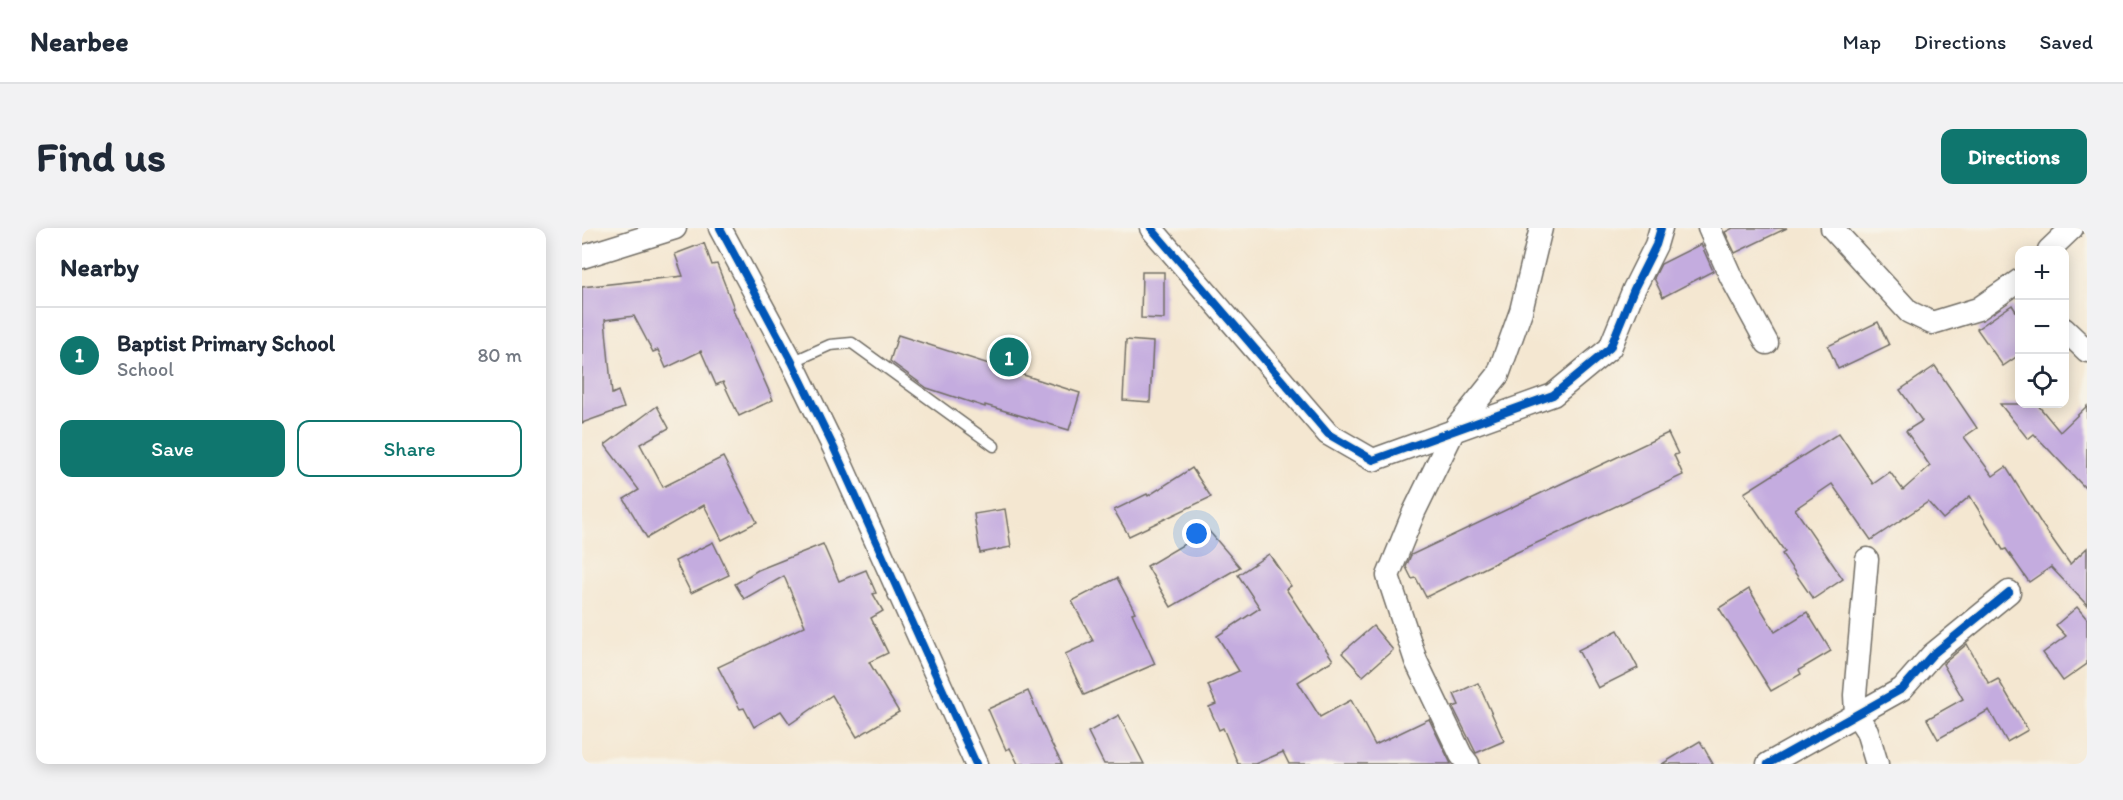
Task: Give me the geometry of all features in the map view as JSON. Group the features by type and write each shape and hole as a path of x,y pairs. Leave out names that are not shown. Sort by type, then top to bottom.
{"street":[{"path":"582,257 675,228"},
{"path":"720,228 792,362 834,448 976,764"},
{"path":"1151,228 1328,434 1372,460 1553,395 1610,348 1634,289 1656,245 1660,228"},
{"path":"1468,764 1461,755 1416,661 1388,576 1414,512 1454,430 1498,375 1521,310 1541,228"},
{"path":"1709,228 1731,277 1767,343"},
{"path":"1832,228 1909,312 1932,323 1978,309 2015,285"},
{"path":"2053,246 2072,228"},
{"path":"2069,334 2087,351"},
{"path":"1867,559 1855,695 1856,714 1867,731 1877,764"},
{"path":"1768,764 1902,689 1932,655 2009,592"}],"lane":[{"path":"792,362 830,345 852,343 994,446"}],"building":[{"path":"1733,228 1787,228 1735,253 1725,232"},
{"path":"704,243 712,265 717,264 734,308 732,308 773,400 739,416 723,382 716,385 701,351 666,368 658,350 653,352 634,316 605,320 612,394 618,391 624,408 582,423 582,287 683,276 675,254"},
{"path":"1701,244 1713,271 1663,297 1654,278 1661,264"},
{"path":"1142,272 1164,272 1164,319 1141,318"},
{"path":"2012,305 2015,310 2015,358 2003,366 1977,329"},
{"path":"1878,322 1889,345 1838,369 1828,346"},
{"path":"898,335 1080,393 1069,430 927,388 890,361"},
{"path":"1126,340 1153,342 1150,402 1123,400"},
{"path":"1935,366 1977,428 1964,437 1993,476 2006,467 2070,564 2087,548 2087,605 2051,567 2029,582 2006,549 2003,550 1970,496 1943,519 1928,502 1871,540 1832,484 1795,509 1843,579 1813,599 1782,554 1785,552 1744,493 1839,433 1873,484 1890,472 1903,490 1930,466 1906,431 1922,421 1900,390"},
{"path":"2000,404 2015,404 2015,408 2040,408 2060,432 2087,406 2087,490 2034,434 2028,439"},
{"path":"657,406 669,428 640,444 663,487 723,457 757,522 722,540 704,505 647,538 624,499 639,490 605,445"},
{"path":"1668,433 1678,454 1674,455 1683,475 1426,597 1416,578 1412,579 1406,567 1411,555"},
{"path":"1192,468 1211,497 1129,536 1114,510 1147,494 1148,496"},
{"path":"1005,509 1011,547 980,553 974,514"},
{"path":"1208,530 1240,567 1171,607 1147,566"},
{"path":"713,542 729,575 691,593 675,561"},
{"path":"823,544 839,581 866,570 876,593 873,594 883,611 871,618 888,653 869,662 899,712 857,737 832,695 790,724 781,711 754,727 744,708 740,709 718,667 805,626 784,576 744,599 735,584 758,570"},
{"path":"1269,554 1291,586 1286,589 1333,660 1298,682 1320,717 1351,700 1375,745 1429,719 1451,764 1289,764 1283,752 1255,764 1238,764 1223,728 1219,730 1209,707 1216,704 1208,685 1239,671 1217,636 1260,608 1238,575"},
{"path":"1117,578 1135,612 1132,613 1155,664 1084,695 1065,654 1093,641 1072,601"},
{"path":"1749,589 1775,632 1807,612 1831,651 1799,670 1801,674 1771,691 1719,608"},
{"path":"2077,607 2087,619 2087,664 2063,681 2043,653 2066,636 2056,625"},
{"path":"1373,626 1393,650 1363,676 1342,653"},
{"path":"1618,630 1638,668 1598,688 1578,650"},
{"path":"1967,644 1989,684 1998,679 2028,730 2007,742 1989,710 1938,739 1927,719 1963,699 1943,664"},
{"path":"1478,683 1504,741 1476,753 1453,707 1459,705 1454,694"},
{"path":"1028,691 1062,764 1018,764 1010,748 1006,750 988,709"},
{"path":"1119,715 1144,764 1104,764 1088,732"},
{"path":"1700,741 1713,764 1662,764"}],"cycle path":[{"path":"720,228 792,362 834,448 976,764"},
{"path":"1151,228 1328,434 1373,460 1553,395 1610,348 1634,289 1656,245 1661,228"},
{"path":"1768,764 1902,689 1932,655 2009,592"}],"place":[{"name":"Baptist Primary School","path":"1009,357"}]}
